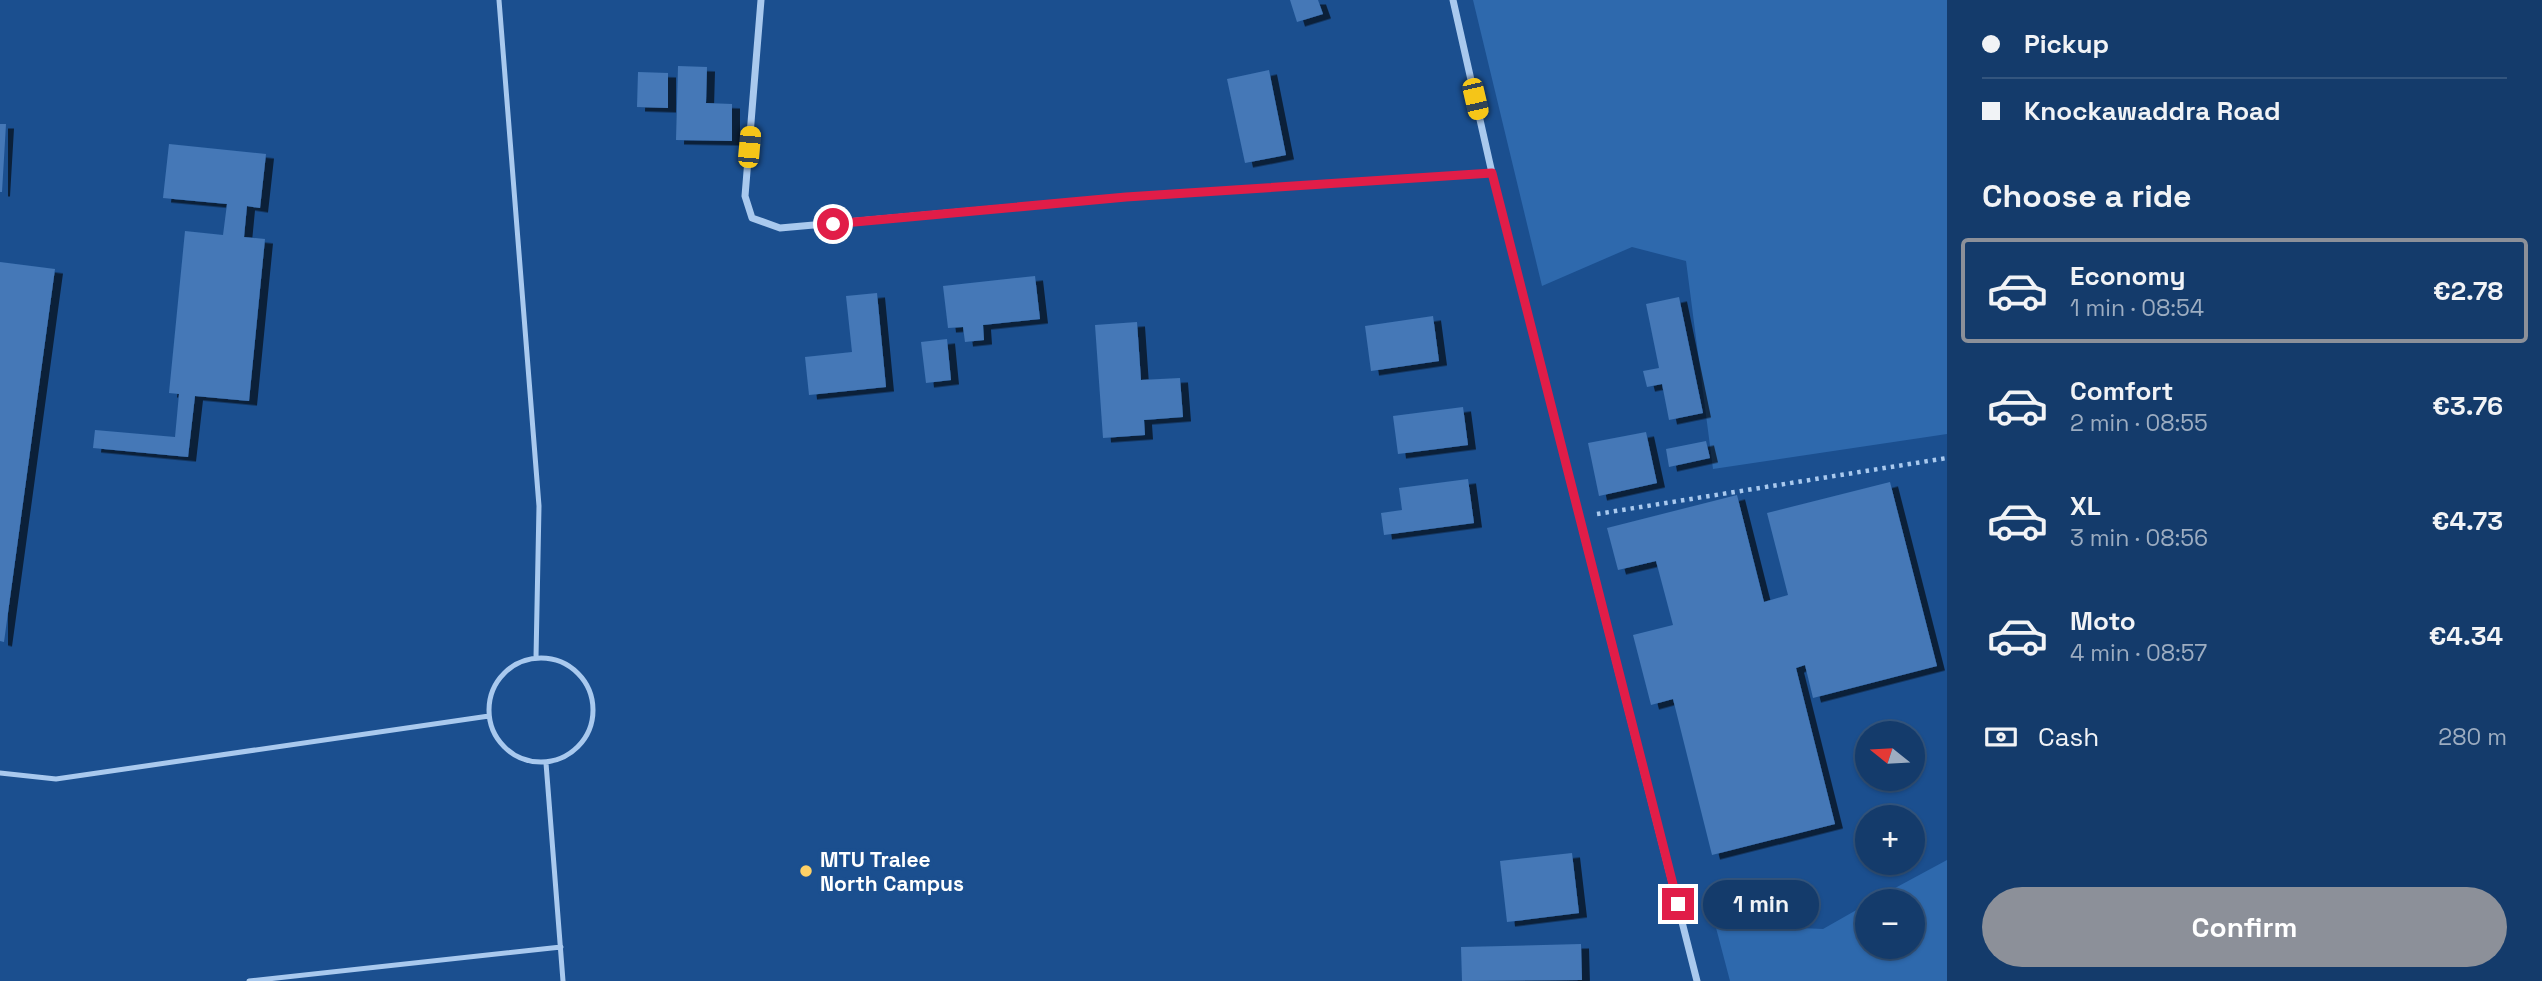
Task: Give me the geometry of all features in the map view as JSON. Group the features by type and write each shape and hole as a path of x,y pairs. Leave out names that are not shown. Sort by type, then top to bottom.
{"street":[{"path":"761,0 745,196 752,218 780,228 1126,197 1492,173"},
{"path":"1453,0 1492,173 1698,981"}],"lane":[{"path":"499,0 539,506 536,657"},
{"path":"536,657 568,664 585,682 594,705 593,721 587,737 562,759 547,763 530,762 515,756 502,746 493,732 489,716 493,691 506,671 520,662 536,657"},
{"path":"0,773 56,779 489,716"},
{"path":"547,763 564,981"},
{"path":"248,981 561,947"}],"path":[{"path":"1579,517 1947,458"}],"shaded area":[{"path":"1473,0 1947,0 1947,434 1713,469 1686,261 1632,247 1542,286"},
{"path":"1947,860 1947,981 1730,981 1715,924 1823,929 1855,911 1855,959 1925,959 1925,889 1893,889 1919,875 1925,875 1925,872"}],"building":[{"path":"1290,0 1318,0 1323,14 1297,22"},
{"path":"678,66 707,67 706,103 732,104 732,141 676,140"},
{"path":"1269,70 1286,155 1245,163 1227,79"},
{"path":"638,72 668,73 668,108 637,107"},
{"path":"0,124 6,124 2,192 0,192"},
{"path":"169,144 266,154 260,208 247,206 244,237 265,239 249,401 195,396 188,457 93,448 95,430 175,437 179,394 169,393 185,231 223,235 227,204 163,198"},
{"path":"0,262 55,269 4,642 0,641"},
{"path":"1035,276 1040,319 983,325 984,340 965,342 963,327 948,328 943,286"},
{"path":"877,293 886,387 809,395 805,357 852,352 846,296"},
{"path":"1679,297 1703,413 1669,420 1662,384 1647,387 1643,371 1659,368 1646,304"},
{"path":"1433,316 1439,361 1371,371 1365,326"},
{"path":"1137,322 1141,380 1180,378 1183,417 1144,420 1145,435 1103,438 1095,325"},
{"path":"947,339 951,380 926,383 921,342"},
{"path":"1463,407 1468,445 1398,454 1393,416"},
{"path":"1646,432 1657,483 1599,496 1588,443"},
{"path":"1706,441 1710,458 1669,467 1666,449"},
{"path":"1468,479 1474,523 1384,535 1381,513 1402,510 1399,488"},
{"path":"1890,482 1937,666 1813,698 1805,665 1796,668 1835,824 1712,855 1673,699 1651,705 1633,635 1673,625 1656,561 1618,570 1607,528 1737,495 1764,602 1788,595 1767,513"},
{"path":"1572,853 1579,913 1507,922 1500,861"},
{"path":"1581,944 1582,980 1462,981 1461,947"}],"place":[{"name":"MTU Tralee North Campus","path":"806,871"}],"route":[{"path":"833,224 1126,197 1492,173 1678,904"}]}
